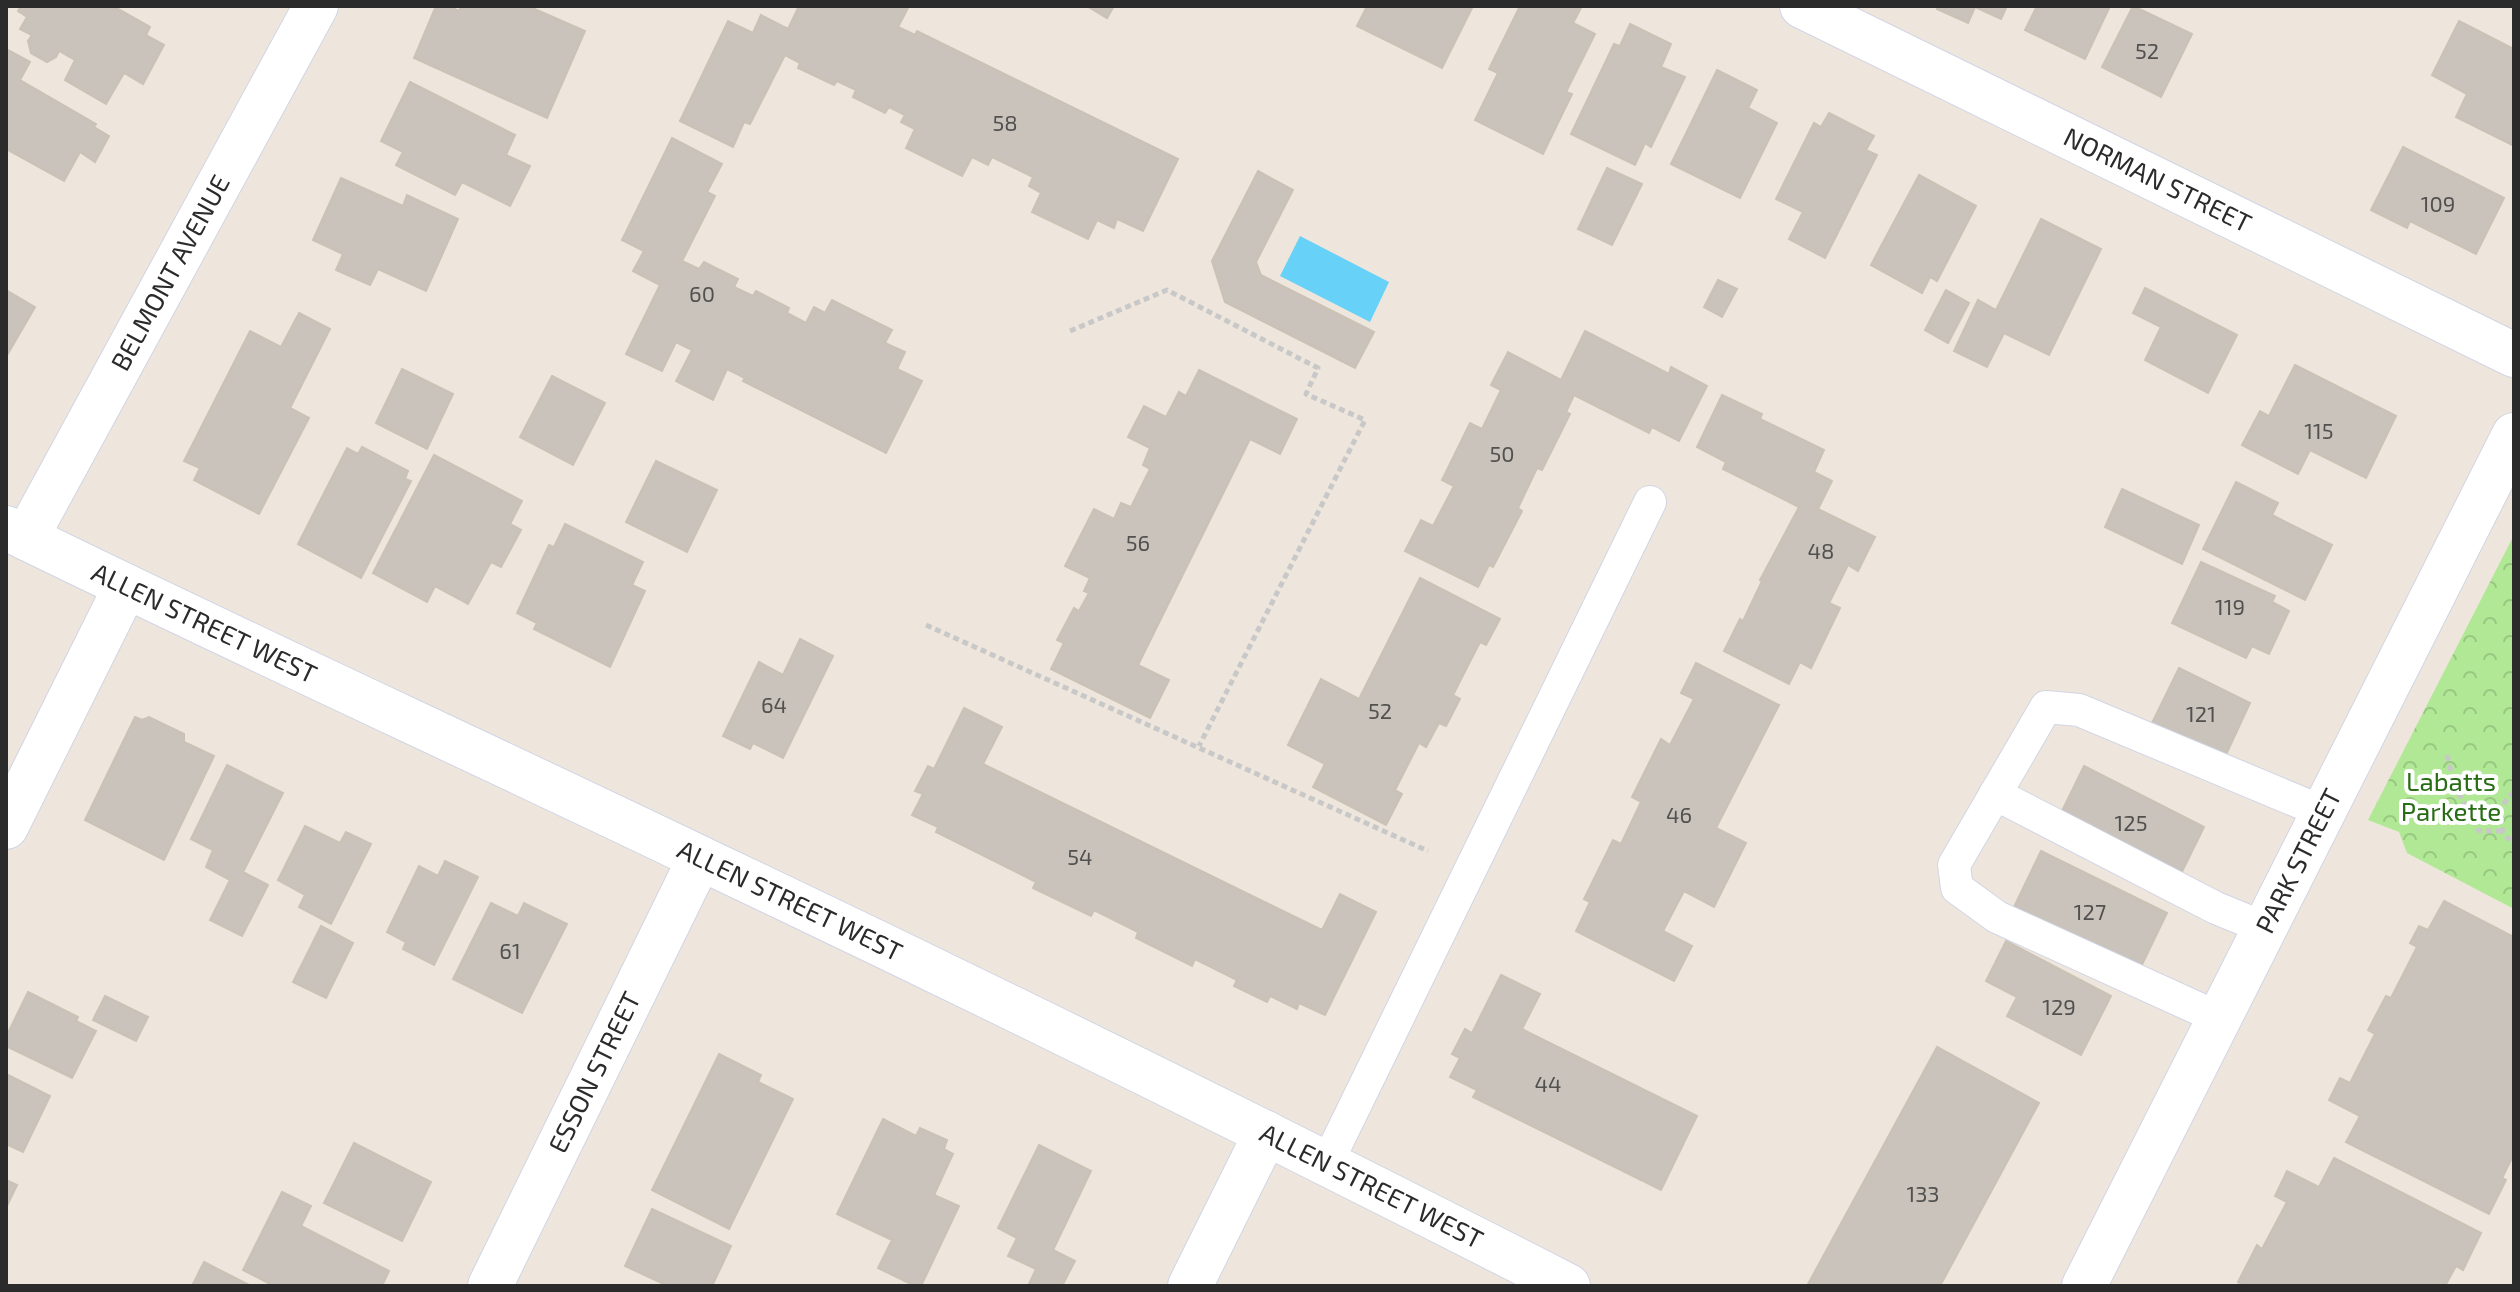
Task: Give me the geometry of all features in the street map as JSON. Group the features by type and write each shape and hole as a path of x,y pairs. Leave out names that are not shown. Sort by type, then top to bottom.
{"street":[{"name":"BELMONT AVENUE","path":"16,533 316,6"},
{"name":"NORMAN STREET","path":"1802,6 2514,355"},
{"name":"PARK STREET","path":"2084,1286 2514,435"},
{"name":"ALLEN STREET WEST","path":"16,533 125,588 700,858 1327,1163 1568,1286"},
{"path":"6,827 125,588"},
{"name":"ESSON STREET","path":"490,1286 700,858"},
{"path":"1190,1286 1266,1133"}],"lane":[{"path":"1327,1163 1650,502"},
{"path":"2219,1018 1997,917 1957,888 1954,865 2046,707 2079,710 2323,812"},
{"path":"1995,794 2216,908 2265,928"}],"path":[{"path":"1070,331 1167,290 1318,368 1306,394 1365,420 1199,746"},
{"path":"926,625 1469,870"},
{"path":"2447,755 2454,785 2479,831 2502,831"},
{"path":"2514,792 2504,801 2499,821 2502,831 2514,843"}],"green space":[{"name":"Labatts Parkette","path":"2514,535 2514,909 2407,853 2399,832 2368,820"}],"water":[{"path":"1300,236 1389,282 1370,322 1280,276"}],"building":[{"path":"21,6 113,6 150,27 146,35 164,45 143,84 124,73 106,104 65,80 75,60 59,51 47,62 31,53 28,41 32,35 20,29 27,17 18,11"},
{"path":"436,6 448,6 459,11 461,6 528,6 585,31 547,118 414,58"},
{"path":"799,6 857,6 862,9 863,6 909,6 898,27 915,35 917,31 1178,159 1143,231 1117,219 1114,228 1097,220 1088,239 1032,212 1041,193 1029,186 1033,177 992,157 988,165 972,157 962,176 906,148 915,129 901,122 905,115 889,107 885,113 853,97 856,90 837,81 834,85 798,68 800,63 785,55 750,124 744,122 733,147 680,121 728,21 753,33 761,15 788,29"},
{"path":"1087,6 1114,6 1107,18"},
{"path":"1367,6 1473,6 1442,68 1357,26"},
{"path":"1520,6 1582,6 1573,23 1595,34 1566,92 1572,94 1543,154 1475,120 1498,73 1489,69"},
{"path":"1939,6 2007,6 2001,19 1975,7 1968,23 1937,9"},
{"path":"2037,6 2110,6 2085,59 2025,30"},
{"path":"2133,6 2192,34 2161,97 2102,67"},
{"path":"2459,21 2514,49 2514,146 2456,117 2467,94 2432,75"},
{"path":"1630,24 1671,44 1661,67 1685,77 1651,147 1645,143 1635,165 1571,134 1614,44 1620,46"},
{"path":"6,49 30,62 20,80 96,124 94,127 109,136 95,162 80,152 64,181 6,149"},
{"path":"1717,70 1757,90 1748,108 1777,123 1740,198 1671,164"},
{"path":"410,82 515,135 506,155 530,166 510,206 462,182 455,195 396,165 403,152 381,141"},
{"path":"1829,113 1874,136 1866,150 1877,155 1825,258 1789,239 1803,212 1776,199 1814,123 1821,127"},
{"path":"672,138 722,164 707,192 715,196 682,261 699,269 704,262 738,279 734,287 753,296 756,291 789,308 787,313 806,323 814,307 825,313 832,300 892,330 885,343 905,352 897,369 922,381 886,453 743,381 745,378 727,369 713,400 676,381 692,350 676,342 662,371 626,354 660,285 633,271 644,251 622,240"},
{"path":"2403,147 2504,198 2476,254 2410,221 2407,228 2371,210"},
{"path":"1607,168 1642,184 1612,245 1578,229"},
{"path":"1258,171 1293,190 1256,262 1261,275 1374,332 1355,368 1225,302 1212,261"},
{"path":"1919,175 1976,206 1937,281 1930,277 1922,293 1871,265"},
{"path":"341,178 403,206 407,195 458,219 426,291 378,269 370,285 336,270 343,254 313,240"},
{"path":"2041,219 2101,249 2049,355 2004,333 1987,367 1954,351 1978,300 1996,310"},
{"path":"1718,280 1737,289 1722,317 1704,307"},
{"path":"2145,288 2237,335 2208,393 2145,360 2161,327 2133,313"},
{"path":"6,290 35,307 6,357"},
{"path":"1946,290 1969,303 1948,343 1925,330"},
{"path":"299,313 330,329 290,408 309,418 259,514 194,480 200,468 184,461 250,331 281,347"},
{"path":"1585,331 1669,374 1671,367 1707,386 1679,441 1652,427 1649,433 1574,395 1566,412 1570,414 1542,470 1537,468 1518,508 1522,511 1493,567 1489,565 1478,587 1405,551 1421,520 1433,526 1454,486 1442,480 1470,423 1482,429 1501,390 1491,385 1508,352 1561,380"},
{"path":"2295,365 2396,416 2366,478 2310,450 2298,474 2242,445 2260,411 2269,416"},
{"path":"402,369 453,394 427,449 376,423"},
{"path":"1199,370 1297,419 1280,454 1250,439 1138,665 1169,680 1150,718 1051,669 1064,643 1057,640 1074,608 1079,611 1089,593 1084,591 1090,578 1065,566 1094,509 1114,519 1121,503 1131,507 1150,469 1143,465 1150,448 1128,437 1144,406 1166,417 1179,392 1186,396"},
{"path":"552,376 605,403 573,465 520,437"},
{"path":"1722,395 1762,414 1760,419 1824,450 1814,472 1832,481 1818,509 1875,537 1858,571 1848,565 1829,603 1840,608 1811,668 1800,662 1789,684 1724,651 1740,619 1743,621 1760,580 1799,507 1723,469 1726,462 1697,447"},
{"path":"362,447 408,471 405,479 411,481 361,578 298,544 347,448 358,454"},
{"path":"434,455 522,501 510,524 521,530 501,567 491,562 468,604 435,586 427,602 373,573"},
{"path":"656,461 717,490 687,552 626,522"},
{"path":"2236,482 2278,503 2272,515 2332,545 2305,600 2203,549"},
{"path":"2122,489 2199,525 2182,564 2105,527"},
{"path":"565,524 643,562 632,585 645,591 610,667 534,629 537,623 517,613 549,545 554,547"},
{"path":"2201,562 2275,596 2272,602 2289,611 2269,654 2252,646 2246,658 2172,623"},
{"path":"1420,578 1500,619 1486,645 1480,642 1453,695 1460,699 1446,726 1439,723 1426,747 1419,743 1395,790 1402,794 1386,825 1313,787 1325,764 1288,745 1321,679 1359,699"},
{"path":"800,639 833,656 783,758 753,743 750,749 723,736 759,662 783,675"},
{"path":"1696,663 1779,705 1716,828 1746,843 1714,907 1684,891 1663,931 1692,946 1674,981 1576,931 1590,902 1584,899 1613,840 1621,844 1641,802 1632,797 1661,739 1670,745 1694,699 1681,693"},
{"path":"2179,668 2250,703 2224,759 2151,725"},
{"path":"964,708 1002,727 983,764 1322,930 1340,894 1376,912 1325,1015 1299,1003 1297,1009 1270,996 1267,1002 1234,986 1237,980 1195,959 1192,966 1136,938 1138,932 1094,910 1091,916 1033,888 1036,882 936,832 938,827 912,815 923,794 915,791 928,766 934,769"},
{"path":"135,717 142,720 149,717 184,734 184,742 214,756 164,860 85,820"},
{"path":"227,765 283,793 243,872 268,885 242,936 210,920 230,880 206,867 213,850 191,839"},
{"path":"2084,766 2204,827 2178,880 2058,819"},
{"path":"305,826 340,843 346,832 371,844 331,924 299,907 305,895 278,880"},
{"path":"2041,851 2167,913 2138,973 2012,911"},
{"path":"445,861 478,877 434,965 403,949 406,942 387,932 419,866 438,876"},
{"path":"2444,901 2514,937 2514,1154 2502,1178 2506,1180 2489,1214 2346,1142 2360,1116 2329,1100 2340,1078 2350,1083 2375,1034 2368,1030 2386,996 2391,998 2417,947 2410,943 2419,926 2428,930"},
{"path":"491,903 518,916 524,903 567,924 522,1013 453,979"},
{"path":"321,926 353,943 326,998 293,982"},
{"path":"2006,941 2111,996 2081,1055 2007,1016 2017,997 1986,981"},
{"path":"1501,975 1540,994 1522,1029 1697,1116 1661,1190 1473,1097 1477,1090 1450,1077 1460,1058 1452,1054 1465,1029 1472,1033"},
{"path":"28,992 78,1017 76,1021 96,1031 72,1078 6,1046 6,1037"},
{"path":"105,996 148,1017 136,1041 93,1020"},
{"path":"1937,1047 2039,1103 1940,1286 1807,1286"},
{"path":"719,1054 761,1075 758,1082 793,1099 729,1229 652,1190"},
{"path":"6,1074 50,1096 23,1152 6,1144"},
{"path":"883,1119 916,1136 920,1128 947,1140 944,1149 953,1154 934,1195 959,1206 921,1286 878,1268 892,1240 837,1214"},
{"path":"354,1143 431,1182 402,1241 324,1203"},
{"path":"1039,1145 1091,1171 1053,1250 1075,1261 1062,1286 1028,1286 1036,1269 1008,1256 1017,1238 998,1228"},
{"path":"2334,1158 2481,1233 2463,1270 2456,1266 2445,1286 2246,1286 2238,1282 2257,1245 2262,1249 2287,1202 2275,1196 2287,1171 2319,1187"},
{"path":"6,1180 17,1185 6,1208"},
{"path":"282,1192 311,1206 301,1226 389,1271 382,1286 274,1286 243,1270"},
{"path":"652,1209 731,1246 712,1286 668,1286 625,1266"},
{"path":"204,1262 251,1286 192,1286"}]}
